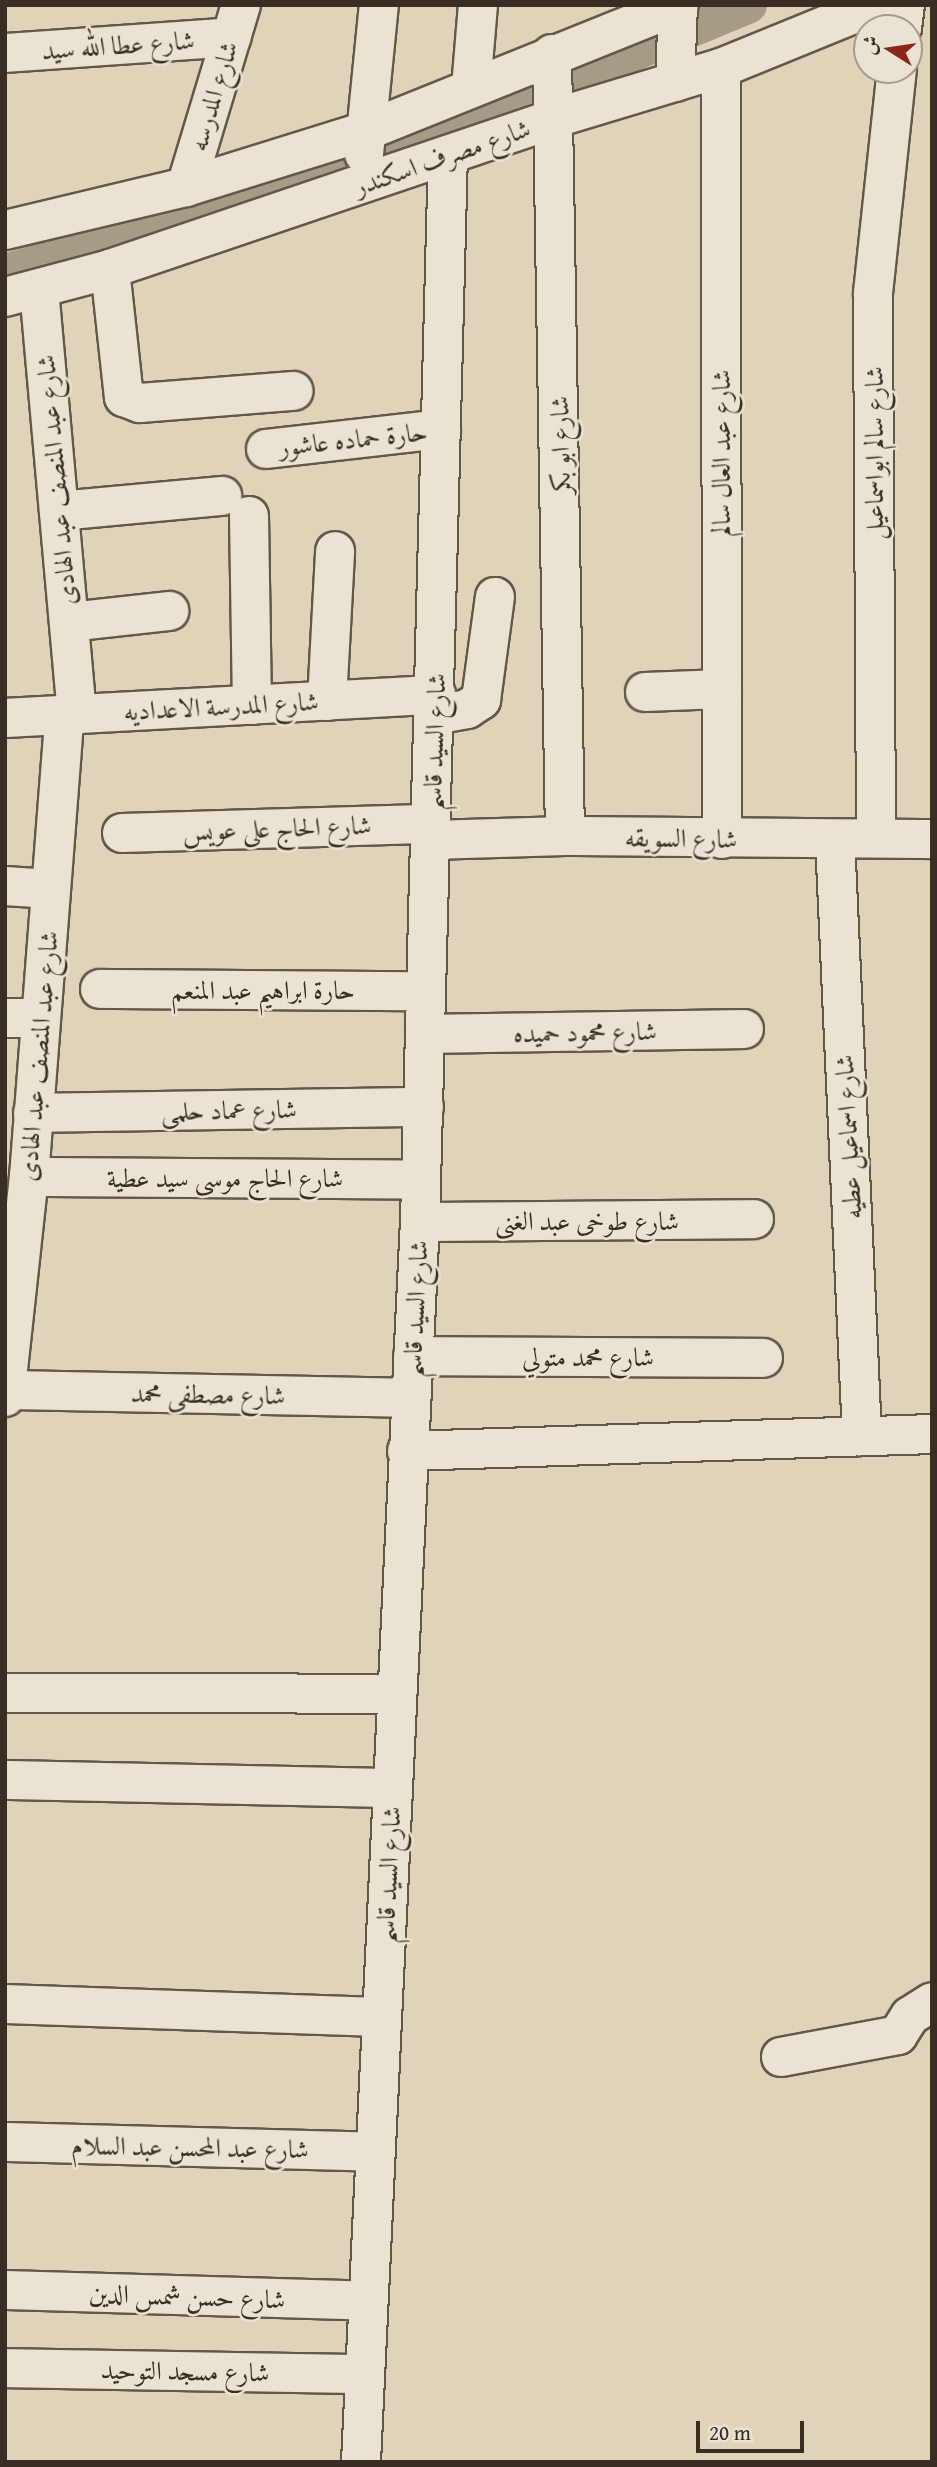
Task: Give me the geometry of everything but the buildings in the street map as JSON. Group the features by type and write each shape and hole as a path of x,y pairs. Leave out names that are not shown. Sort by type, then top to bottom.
{"street":[{"path":"362,184 379,5"},
{"path":"471,88 478,5"},
{"path":"675,82 678,5"},
{"name":"شارع مصرف اسكندر","path":"5,230 186,187 366,131 678,5"},
{"name":"شارع مصرف اسكندر","path":"22,293 110,269 555,118 721,68 875,5"},
{"name":"شارع عطا الله سيد","path":"5,53 236,21"},
{"name":"شارع المدرسه","path":"186,187 236,21"},
{"name":"شارع ابو بكر","path":"552,54 565,836"},
{"name":"شارع عبد العال سالم","path":"721,68 722,839"},
{"name":"شارع سالم ابواسماعيل","path":"876,837 873,293 895,84"},
{"name":"شارع السيد قاسم","path":"361,2462 407,1451 420,1222 448,155"},
{"path":"110,269 121,391 130,401 140,403 294,391"},
{"name":"شارع عبد المنصف عبد الهادى","path":"5,1397 12,1270 25,1143 23,1018 51,889 71,714 69,622 59,511 22,293"},
{"name":"حارة حماده عاشور","path":"266,449 441,429"},
{"path":"59,511 236,506 252,705"},
{"path":"327,701 335,551"},
{"name":"شارع المدرسة الاعداديه","path":"5,718 327,701 435,705 467,709 481,700 495,597"},
{"path":"69,622 169,611"},
{"path":"645,692 722,689"},
{"name":"شارع السويقه","path":"431,832 722,839 932,839"},
{"name":"شارع الحاج على عويس","path":"122,833 431,832"},
{"name":"شارع اسماعيل عطيه","path":"835,839 862,1436"},
{"path":"5,886 51,889"},
{"name":"حارة ابراهيم عبد المنعم","path":"100,989 426,991"},
{"name":"شارع محمود حميده","path":"425,1034 744,1029"},
{"name":"شارع عماد حلمى","path":"25,1143 424,1107"},
{"name":"شارع الحاج موسى سيد عطية","path":"25,1143 421,1180"},
{"name":"شارع طوخى عبد الغنى","path":"420,1222 754,1219"},
{"name":"شارع محمد متولي","path":"413,1356 763,1358"},
{"name":"شارع مصطفى محمد","path":"6,1390 410,1398"},
{"path":"407,1451 932,1434"},
{"path":"5,1693 396,1694"},
{"path":"5,1780 392,1788"},
{"path":"781,2057 898,2035 910,2016 932,2002"},
{"path":"5,2004 381,2017"},
{"name":"شارع عبد المحسن عبد السلام","path":"5,2142 375,2151"},
{"name":"شارع حسن شمس الدين","path":"5,2290 368,2301"},
{"name":"شارع مسجد التوحيد","path":"5,2368 365,2374"}],"waterway":[{"path":"5,273 361,165 748,5"}]}
